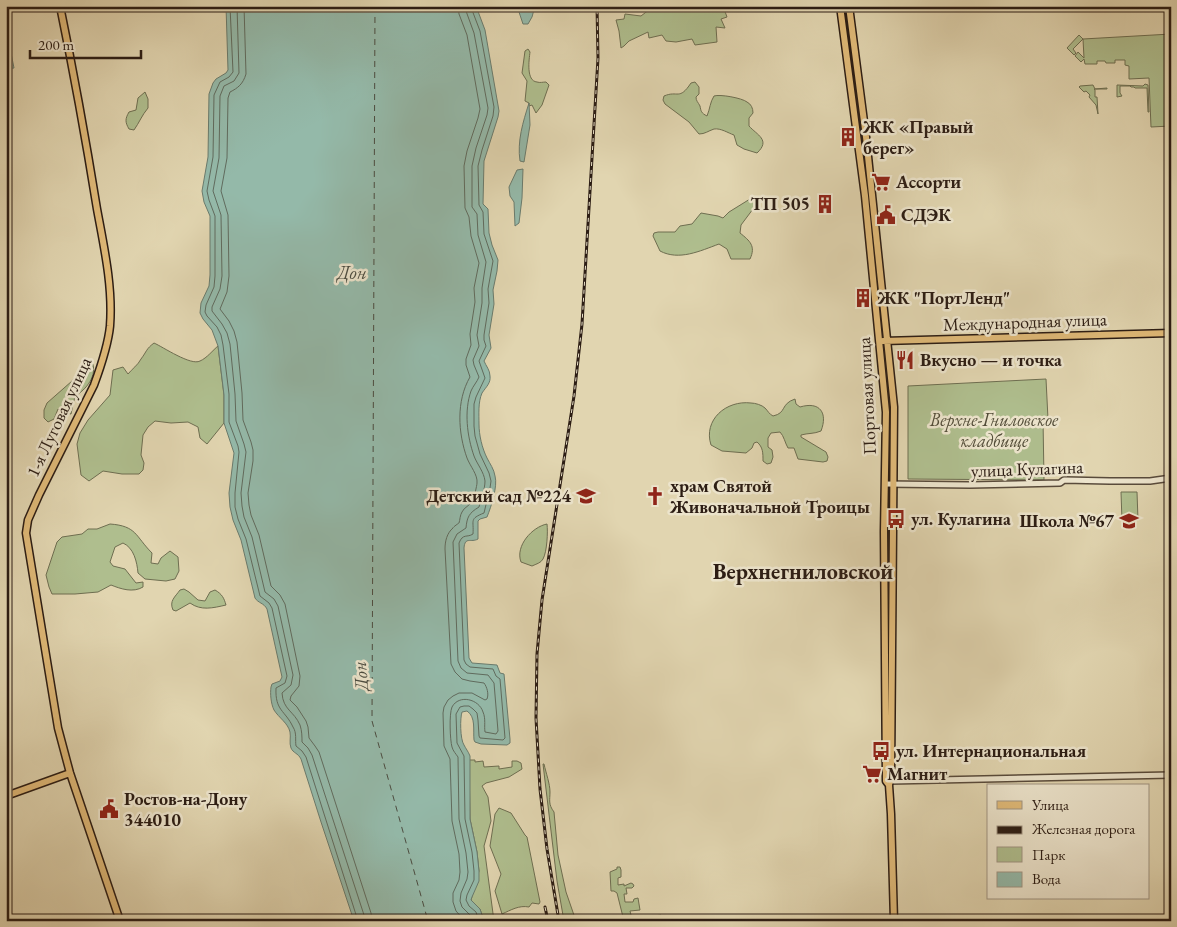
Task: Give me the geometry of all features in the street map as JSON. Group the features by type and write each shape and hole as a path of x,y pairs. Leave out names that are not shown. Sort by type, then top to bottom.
{"main road":[{"name":"1-я Луговая улица","path":"60,6 82,115 107,264 110,327 101,368 28,520 26,533 58,728 70,773 120,921"},
{"name":"Портовая улица","path":"840,6 865,196 886,421 886,781 890,783"},
{"name":"Портовая улица","path":"849,6 866,137 894,407 890,783 894,921"},
{"name":"Международная улица","path":"880,342 1171,333"},
{"path":"886,421 889,418 894,420"},
{"path":"6,796 70,773"}],"street":[{"name":"улица Кулагина","path":"885,484 970,485 1060,483 1064,480 1110,481 1171,478"},
{"path":"890,783 1171,775"}],"green space":[{"path":"650,6 723,6 727,17 721,19 725,28 716,27 717,42 695,45 692,39 676,42 666,41 662,35 649,38 648,32 629,41 621,48 616,20 624,19 625,14 641,16 650,9"},
{"path":"1171,34 1171,126 1151,127 1149,78 1129,79 1129,66 1125,65 1125,60 1115,60 1115,63 1097,61 1097,64 1085,64 1084,59 1081,62 1075,56 1078,52 1084,58 1083,39"},
{"path":"1079,35 1083,39 1073,49 1076,53 1074,55 1067,48"},
{"path":"528,49 530,52 529,70 531,78 537,82 546,82 549,85 542,105 536,113 532,105 529,106 529,103 525,101 527,81 522,73 525,51"},
{"path":"695,82 699,87 699,94 696,100 702,112 707,116 714,96 736,98 750,104 753,113 749,118 749,126 763,141 763,145 757,153 737,145 734,135 722,130 714,129 699,134 689,122 665,104 664,96 684,92 691,83"},
{"path":"1145,84 1148,85 1149,112 1147,88 1120,86 1122,96 1117,97 1117,85 1143,86"},
{"path":"1093,85 1095,97 1097,97 1098,114 1096,105 1089,97 1090,95 1079,87"},
{"path":"145,92 148,99 148,108 134,130 129,129 126,120 128,114 136,110 138,98"},
{"path":"750,199 756,205 741,225 740,233 751,244 752,254 750,259 731,259 727,249 719,244 682,255 667,254 660,251 653,236 654,233 675,232 680,226 692,224 701,213 723,218"},
{"path":"154,343 184,359 196,362 205,358 218,346 224,395 224,423 207,444 200,438 198,427 188,422 171,423 155,421 143,435 141,455 144,463 143,470 139,474 103,471 89,481 81,475 77,444 80,433 88,420 110,395 113,370 123,367 128,374"},
{"path":"88,361 92,362 92,377 87,386 75,396 71,414 64,413 58,409 54,419 48,422 44,418 44,410 47,403 72,381"},
{"name":"Верхне-Гниловское кладбище","path":"1046,379 1048,419 1043,419 1044,480 908,479 908,386"},
{"path":"795,399 796,404 800,407 813,406 821,410 823,425 821,431 801,435 801,437 826,452 827,461 798,459 794,448 788,448 780,432 771,433 768,438 768,447 772,450 773,457 771,463 767,464 763,461 762,448 757,442 746,453 722,451 711,445 710,427 725,408 742,403 754,403 764,407 773,416 780,413 787,403"},
{"path":"1121,492 1137,492 1138,520 1122,521"},
{"path":"110,524 126,527 135,533 152,553 151,563 158,564 161,558 170,551 178,557 179,571 175,579 166,581 145,579 138,573 136,560 130,548 123,543 115,547 110,562 113,566 125,569 136,583 143,582 143,587 131,590 111,585 98,592 52,594 46,575 57,542 62,537 82,534 88,529 97,529"},
{"path":"547,524 546,547 542,560 532,566 521,562 520,550 526,538 536,529"},
{"path":"184,589 198,600 205,601 210,592 215,590 222,596 226,605 203,608 190,603 176,611 173,610 173,599 180,590"},
{"path":"469,760 475,760 475,762 483,761 484,767 499,766 499,769 512,767 512,761 517,761 521,763 522,769 509,777 486,783 482,786 488,797 491,821 484,846 494,921 484,921 480,909 471,900 479,871 470,819"},
{"path":"543,764 549,786 550,804 554,812 558,855 566,892 576,921 564,921 557,881"},
{"path":"499,808 511,813 527,837 540,902 539,904 532,903 529,907 518,907 502,914 495,891 501,874 490,846 495,814"},
{"path":"617,867 620,867 621,870 618,885 624,884 624,886 631,883 634,886 626,888 627,894 624,894 625,902 633,902 634,899 638,898 640,910 630,911 632,919 661,915 670,921 624,921 617,893 611,891 610,872 617,869"}],"water":[{"name":"Дон","path":"226,6 476,6 485,30 499,111 484,161 483,204 488,209 489,233 498,260 489,335 491,348 484,361 490,378 481,397 479,424 482,446 494,471 496,485 487,517 478,521 478,539 467,541 464,548 469,658 472,663 497,665 500,673 504,674 510,743 507,745 475,742 472,717 467,711 462,712 462,738 470,756 470,819 479,871 479,881 471,900 480,909 484,921 354,921 301,759 292,750 289,729 272,705 272,684 280,681 282,677 267,609 255,598 241,540 230,507 229,493 234,453 224,423 224,395 218,346 212,330 200,313 201,303 209,286 210,275 210,216 202,191 208,157 209,94 216,79 228,70"},
{"path":"517,6 535,6 528,24 523,24"},
{"path":"10,48 14,68 6,69 6,49"},
{"path":"529,103 530,125 524,162 520,161 519,146"},
{"path":"523,169 519,223 515,226 514,202 510,196 509,187 517,170"}],"ferry route":[{"path":"375,6 372,721 428,921"}],"railway":[{"path":"559,921 547,849 540,789 536,718 537,654 542,600 574,396 582,324 598,58 597,6"},
{"path":"545,907 548,921"}],"place":[{"name":"ЖК «Правый берег»","path":"848,137"},
{"name":"Ассорти","path":"881,182"},
{"name":"ТП 505","path":"825,204"},
{"name":"СДЭК","path":"886,215"},
{"name":"ЖК \"ПортЛенд\"","path":"863,298"},
{"name":"Вкусно — и точка","path":"905,360"},
{"name":"Детский сад №224","path":"586,496"},
{"name":"храм Святой Живоначальной Троицы","path":"655,496"},
{"name":"ул. Кулагина","path":"896,519"},
{"name":"Школа №67","path":"1129,521"},
{"name":"ул. Интернациональная","path":"881,751"},
{"name":"Магнит","path":"872,774"},
{"name":"Ростов-на-Дону 344010","path":"109,809"}],"district":[{"name":"Верхнегниловской","path":"803,571"}]}
